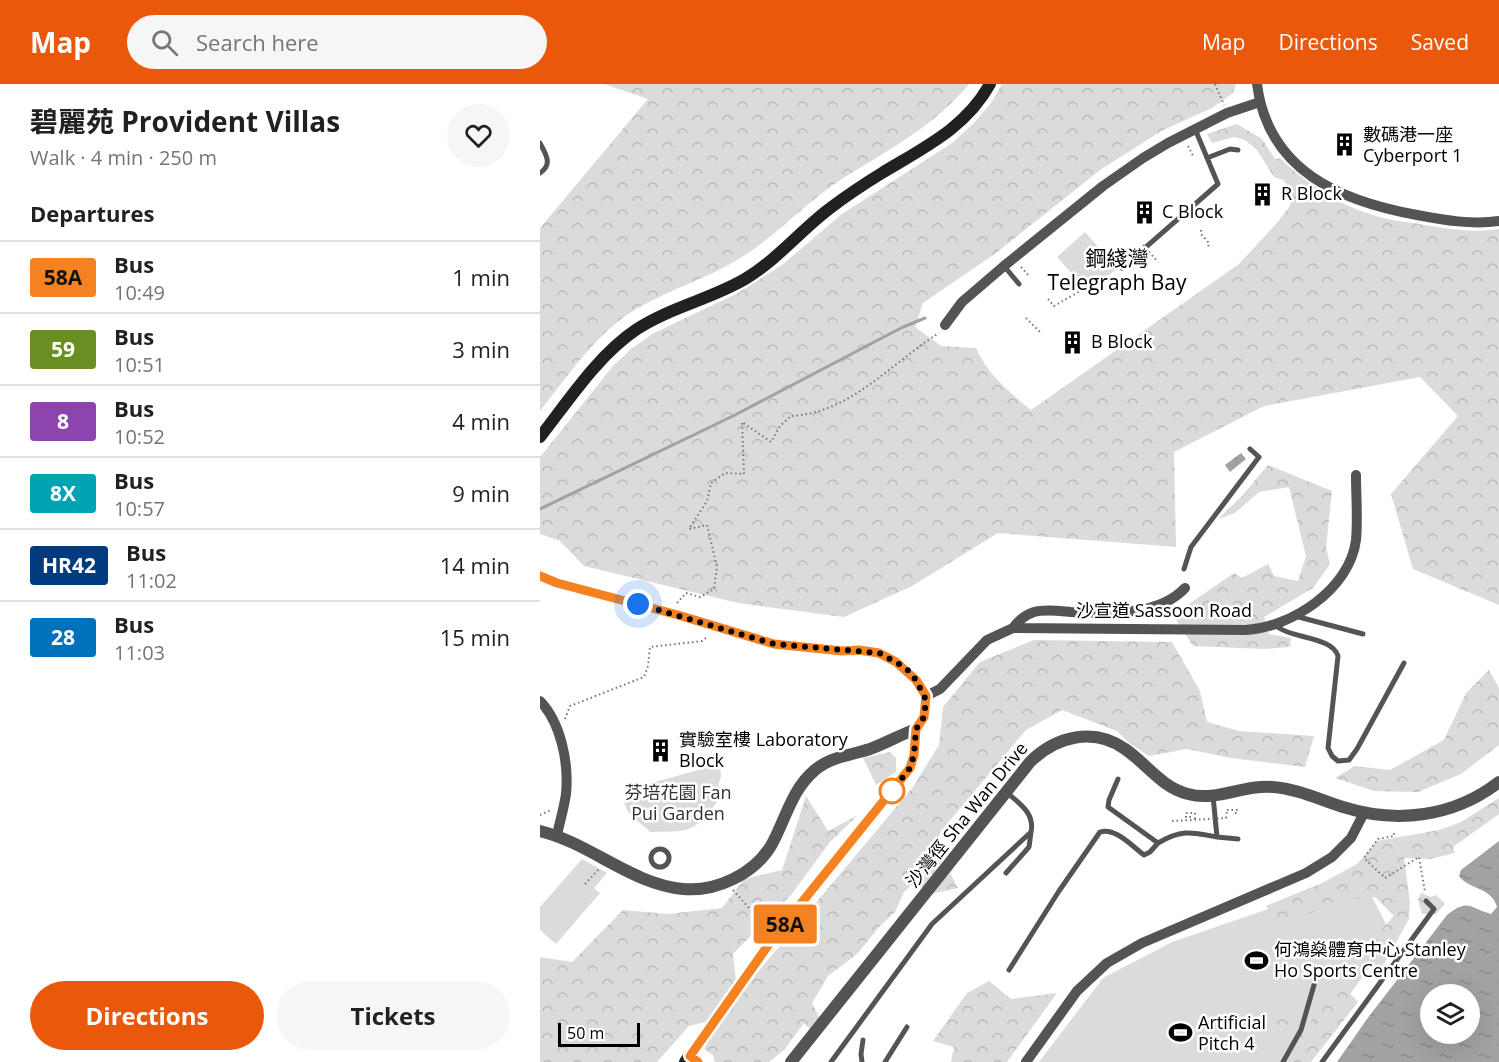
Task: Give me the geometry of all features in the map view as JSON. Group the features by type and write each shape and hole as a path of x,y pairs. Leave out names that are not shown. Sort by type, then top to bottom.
{"main road":[{"path":"540,437 597,366 628,336 649,322 722,291 757,271 843,199 945,135 970,112 990,84"},
{"path":"540,576 557,583 678,615 774,644 879,653 906,668 926,696 924,717 916,729 914,755 910,768 774,937 691,1060"}],"street":[{"path":"1257,84 1268,125 1284,152 1302,171 1340,193 1380,208 1419,215 1474,223 1499,221"},
{"path":"942,329 962,302 1103,186 1143,158 1197,134 1227,113 1260,102"},
{"name":"沙宣道 Sassoon Road","path":"926,696 940,689 987,640 1013,628 1245,630 1275,626 1295,616 1340,579 1350,562 1356,540 1356,475"},
{"path":"1013,628 1021,618 1033,612 1105,612 1138,609 1168,602 1185,588"},
{"path":"540,701 559,723 566,777 565,801 556,835"},
{"path":"540,831 556,835 652,882 685,890 711,888 732,880 760,859 771,845 796,792 813,771 826,762 878,746 916,729"},
{"name":"沙灣徑 Sha Wan Drive","path":"791,1062 1006,792 1040,753 1067,739 1087,736 1107,740 1125,748 1162,782 1179,791 1196,796 1213,796 1258,787 1276,787 1364,813 1402,817 1447,809 1473,798 1499,782"},
{"path":"1026,1062 1077,991 1107,963 1142,943 1306,873 1332,857 1360,824 1364,813"}],"lane":[{"path":"1122,268 1218,184 1197,134"},
{"path":"540,143 548,163 547,168 540,173"},
{"path":"1207,158 1230,149 1238,150"},
{"path":"1004,266 1019,284"},
{"path":"1184,569 1191,547 1259,457 1250,449"},
{"path":"1295,616 1363,634"},
{"path":"1275,626 1284,632 1325,642 1336,651 1338,656 1328,750 1338,761 1349,760 1358,749 1404,663"},
{"path":"540,713 559,723"},
{"path":"1118,779 1108,807 1158,843"},
{"path":"1006,792 1026,810 1033,824 1029,847 1006,873"},
{"path":"1213,796 1217,837"},
{"path":"1009,970 1100,832 1106,830 1113,832 1144,855 1158,843 1177,833 1193,832 1238,839"},
{"path":"831,1062 932,924 1031,832"},
{"path":"652,882 656,867"},
{"path":"1322,1062 1434,909 1426,901"},
{"path":"1283,1062 1301,1030 1314,986"},
{"path":"885,1062 907,1027"},
{"path":"862,1062 863,1040"}],"path":[{"path":"1215,84 1225,107"},
{"path":"1186,140 1193,156"},
{"path":"1202,230 1201,234 1209,243 1208,248"},
{"path":"1143,245 1158,262"},
{"path":"1017,263 1029,276"},
{"path":"1048,299 1054,306 1083,290 1077,287"},
{"path":"1026,318 1041,333"},
{"path":"678,609 676,603 686,593 700,597 714,589 717,567 707,525 689,529 707,501 711,483 725,473 744,474 742,422 771,442 780,426 791,416 824,410 853,396 942,329"},
{"path":"559,723 570,706 644,677 650,647 702,641 709,634"},
{"path":"540,815 555,809"},
{"path":"1172,821 1226,818 1227,810 1237,810 1237,813 1233,813"},
{"path":"1191,817 1186,817 1186,813 1195,813 1195,819"},
{"path":"1394,833 1394,836 1378,839 1364,858 1385,878 1419,857 1426,901"},
{"path":"585,884 603,864"},
{"path":"733,890 767,929"}],"green space":[{"path":"604,84 969,84 924,126 826,190 742,257 649,302 622,319 596,342 540,411 540,228 648,99"},
{"path":"1002,84 1236,84 1233,93 1212,108 1163,130 1100,170 996,253 923,303 915,327 941,346 976,348 993,375 1031,410 1239,264 1290,206 1292,190 1283,180 1274,177 1257,150 1245,140 1234,137 1212,143 1207,134 1237,124 1262,139 1275,159 1280,158 1325,194 1379,217 1452,229 1480,231 1499,229 1499,605 1413,569 1391,494 1458,416 1420,377 1264,406 1174,452 1176,547 998,533 912,586 844,617 738,603 584,566 560,541 540,534 540,457 613,366 652,334 738,293 782,265 842,214 952,143 991,103"},
{"path":"1085,232 1117,268 1089,293 1057,257"},
{"path":"1268,465 1332,491 1326,548 1330,564 1313,588 1264,617 1269,634 1291,638 1290,647 1264,649 1193,646 1173,615 1234,573 1242,578 1268,564 1274,576 1298,581 1306,556 1289,487 1259,492 1235,513 1218,519 1241,497"},
{"path":"1034,640 1172,642 1200,691 1207,722 1239,731 1314,736 1305,767 1231,758 1187,749 1149,756 1129,743 1117,731 1062,710 1026,730 941,831 935,846 942,858 937,872 923,889 914,883 904,892 895,912 857,954 828,976 812,1003 824,1027 817,1037 804,1023 785,1049 769,1062 715,1062 713,1055 704,1049 724,1015 913,787 939,745 943,707 980,662"},
{"path":"1489,670 1499,688 1499,745 1461,774 1418,792 1374,791 1335,778 1355,766 1390,770 1444,740 1466,693"},
{"path":"890,752 896,758 896,772 876,785 863,758"},
{"name":"芬培花園 Fan Pui Garden","path":"720,764 721,776 718,786 724,788 710,812 688,829 650,832 632,817 624,802 637,792 637,787"},
{"path":"806,796 828,831 858,815 830,842 791,895 733,954 736,980 709,1021 689,1026 657,1062 540,1062 540,957 572,962 623,910 668,914 722,908 744,879 782,870"},
{"path":"1499,798 1499,814 1453,847 1455,853 1430,859 1404,858 1410,902 1409,919 1378,975 1368,962 1368,944 1394,916 1375,897 1344,900 1308,914 1276,921 1266,906 1322,883 1357,864 1377,841 1439,830 1461,822"},
{"path":"582,859 607,873 594,888 600,893 556,944 540,930 540,907"},
{"path":"950,873 958,888 929,893"},
{"name":"何鴻燊體育中心 Stanley Ho Sports Centre","path":"1362,877 1392,936 1301,1062 1039,1062 1103,978 1172,942"},
{"path":"1421,893 1431,897 1436,895 1445,904 1436,914 1422,914 1418,899"},
{"path":"989,981 1011,999 1057,993 1007,1062 951,1062 954,1047 933,1041 967,993"},
{"path":"1340,982 1358,1002 1311,1062 1274,1062 1291,1048"},
{"path":"1283,1010 1298,1028 1278,1045 1268,1028"}],"water":[{"path":"1241,453 1246,459 1230,472 1225,465"},
{"path":"1499,841 1499,1062 1337,1062 1447,915 1465,906 1491,914 1497,907 1490,896 1463,881 1459,876 1461,870"}],"waterway":[{"path":"540,509 735,415 901,328 925,318"}],"bus line":[{"name":"58A","path":"540,576 557,583 678,615 774,644 879,653 906,668 926,696 924,717 916,729 914,755 910,768 774,937 690,1056 698,1062"}],"place":[{"name":"數碼港一座 Cyberport 1","path":"1345,145"},
{"name":"R Block","path":"1263,194"},
{"name":"C Block","path":"1144,212"},
{"name":"B Block","path":"1073,342"},
{"name":"實驗室樓 Laboratory Block","path":"661,750"},
{"name":"何鴻燊體育中心 Stanley Ho Sports Centre","path":"1256,960"},
{"name":"Artificial Pitch 4","path":"1180,1033"}],"district":[{"name":"鋼綫灣 Telegraph Bay","path":"1117,271"}],"route":[{"path":"638,604 774,644 879,653 906,668 916,680 926,700 924,717 916,729 914,755 910,768 892,791"}]}
